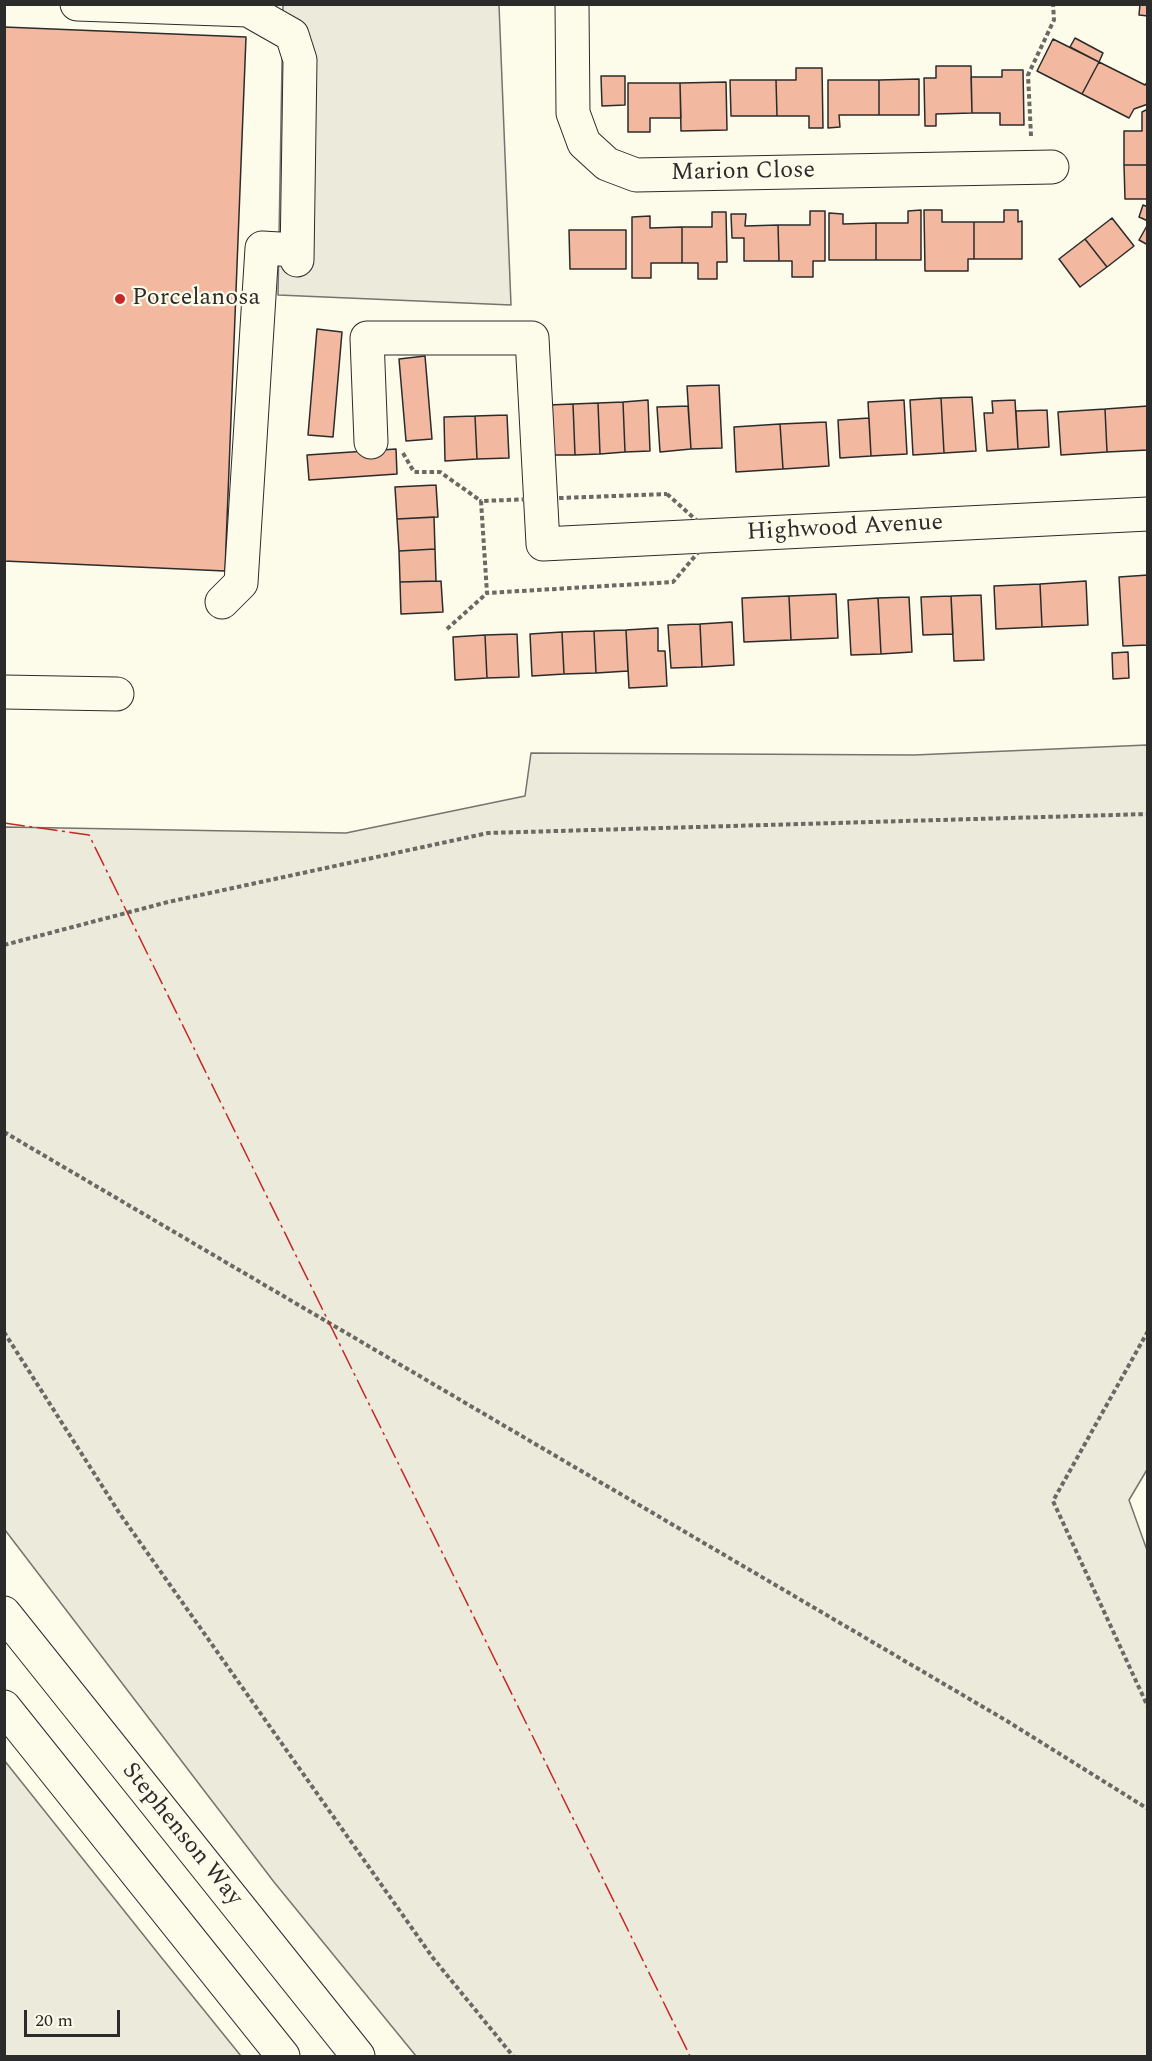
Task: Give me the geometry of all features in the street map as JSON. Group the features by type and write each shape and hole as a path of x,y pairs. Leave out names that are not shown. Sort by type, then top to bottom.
{"street":[{"path":"77,4 248,10 292,35 300,60 297,255 262,248 242,583 222,602"},
{"name":"Marion Close","path":"572,4 573,113 584,143 607,164 636,175 1042,167"},
{"name":"Highwood Avenue","path":"371,442 368,338 532,338 543,544 1148,514"},
{"path":"4,692 117,694"},
{"name":"Stephenson Way","path":"4,1613 358,2056"},
{"path":"4,1707 283,2056"}],"path":[{"path":"1042,167 1028,75 1054,20 1053,4"},
{"path":"371,442 395,440 414,472 440,472 481,501"},
{"path":"447,628 487,593"},
{"path":"4,945 168,902 488,833 1148,814"},
{"path":"4,1132 997,1715 1148,1809"},
{"path":"1148,1330 1053,1501 1148,1707"},
{"path":"4,1332 120,1514 433,1958 513,2056"}],"shaded area":[{"path":"283,5 499,5 511,305 278,295"},
{"path":"1147,745 1148,1468 1129,1500 1148,1553 1147,2056 416,2056 274,1882 5,1530 5,827 346,833 525,796 531,753 914,755"},
{"path":"4,1760 161,1957 241,2056 5,2056"}],"building":[{"path":"1140,4 1148,4 1148,16 1139,15"},
{"name":"Porcelanosa","path":"4,27 246,37 225,571 4,561"},
{"path":"1075,38 1103,53 1099,62 1070,47"},
{"path":"1053,39 1099,62 1082,94 1037,71"},
{"path":"1099,62 1145,85 1148,81 1148,104 1134,109 1129,118 1082,94"},
{"path":"936,66 971,66 972,113 936,114 936,126 925,126 924,78 936,78"},
{"path":"796,68 822,68 823,128 809,128 809,116 777,116 776,80 796,80"},
{"path":"1002,70 1023,70 1024,125 1000,125 1000,113 972,113 971,77 1002,77"},
{"path":"601,76 625,76 625,105 602,106"},
{"path":"919,79 919,115 879,115 879,80"},
{"path":"730,80 776,80 777,116 731,116"},
{"path":"828,80 879,80 879,115 839,115 840,127 828,128"},
{"path":"726,82 727,130 681,131 680,83"},
{"path":"628,83 680,83 681,118 650,118 650,132 628,132"},
{"path":"1148,109 1148,165 1124,165 1124,131 1142,131 1142,112"},
{"path":"1124,165 1148,165 1148,199 1125,199"},
{"path":"1143,205 1148,207 1148,221 1139,217"},
{"path":"921,210 921,260 876,260 876,223 908,223 908,211"},
{"path":"924,210 942,210 942,222 974,222 974,259 968,259 968,271 925,271"},
{"path":"1004,210 1018,210 1018,222 1022,221 1022,259 974,259 974,222 1004,222"},
{"path":"810,211 825,211 825,261 813,261 813,277 792,277 792,261 779,261 778,225 810,225"},
{"path":"712,212 726,212 727,262 717,262 717,279 698,279 698,263 682,263 682,227 712,227"},
{"path":"829,213 843,214 843,224 876,223 876,260 829,260"},
{"path":"731,214 746,214 745,226 778,225 779,261 744,261 744,238 732,238"},
{"path":"650,216 650,228 682,227 682,263 651,263 651,278 632,278 632,217"},
{"path":"1112,218 1134,246 1107,267 1085,239"},
{"path":"1148,224 1148,245 1139,240"},
{"path":"569,230 626,230 626,269 570,269"},
{"path":"1085,239 1107,267 1080,287 1059,259"},
{"path":"317,329 342,332 333,437 308,435"},
{"path":"425,356 432,439 406,441 399,359"},
{"path":"719,385 722,448 691,449 687,386"},
{"path":"972,397 976,451 944,453 941,398"},
{"path":"941,398 944,453 913,455 910,400"},
{"path":"648,400 650,451 625,452 623,402"},
{"path":"904,400 907,454 871,456 868,402"},
{"path":"1015,400 1018,449 987,451 984,413 993,413 992,401"},
{"path":"623,402 625,452 600,454 598,403"},
{"path":"598,403 600,454 575,455 573,404"},
{"path":"573,404 575,455 551,455 548,405"},
{"path":"688,406 691,449 660,452 657,407"},
{"path":"1148,406 1148,450 1107,452 1105,409"},
{"path":"1105,409 1107,452 1061,455 1058,412"},
{"path":"1047,410 1049,447 1018,449 1016,411"},
{"path":"507,415 509,458 477,459 475,416"},
{"path":"475,416 477,459 445,461 444,417"},
{"path":"869,418 871,456 840,458 838,420"},
{"path":"826,422 829,466 783,469 780,424"},
{"path":"780,424 783,469 736,472 734,427"},
{"path":"396,449 397,474 309,480 307,455"},
{"path":"436,485 438,517 397,519 395,487"},
{"path":"434,517 435,549 399,551 397,519"},
{"path":"435,549 436,581 400,582 399,551"},
{"path":"1148,575 1148,645 1123,646 1119,577"},
{"path":"441,581 443,612 401,614 400,582"},
{"path":"1086,581 1088,625 1042,627 1040,584"},
{"path":"1040,584 1042,627 996,629 994,586"},
{"path":"836,594 838,638 791,640 789,596"},
{"path":"981,595 984,660 954,661 951,596"},
{"path":"789,596 791,640 744,642 742,598"},
{"path":"951,596 953,634 923,635 921,597"},
{"path":"909,597 912,652 881,654 878,598"},
{"path":"878,598 881,654 851,655 848,600"},
{"path":"732,622 734,665 702,667 700,624"},
{"path":"700,624 702,667 671,668 668,625"},
{"path":"658,628 658,651 665,651 667,686 629,688 626,630"},
{"path":"626,630 628,671 596,673 594,631"},
{"path":"594,631 596,673 564,674 562,632"},
{"path":"562,632 564,674 532,676 530,634"},
{"path":"517,634 519,677 487,678 485,635"},
{"path":"485,635 487,678 455,680 453,637"},
{"path":"1128,652 1129,678 1113,679 1112,653"}],"power":[{"path":"4,823 89,835 690,2056"}],"place":[{"name":"Porcelanosa","path":"120,299"}]}
